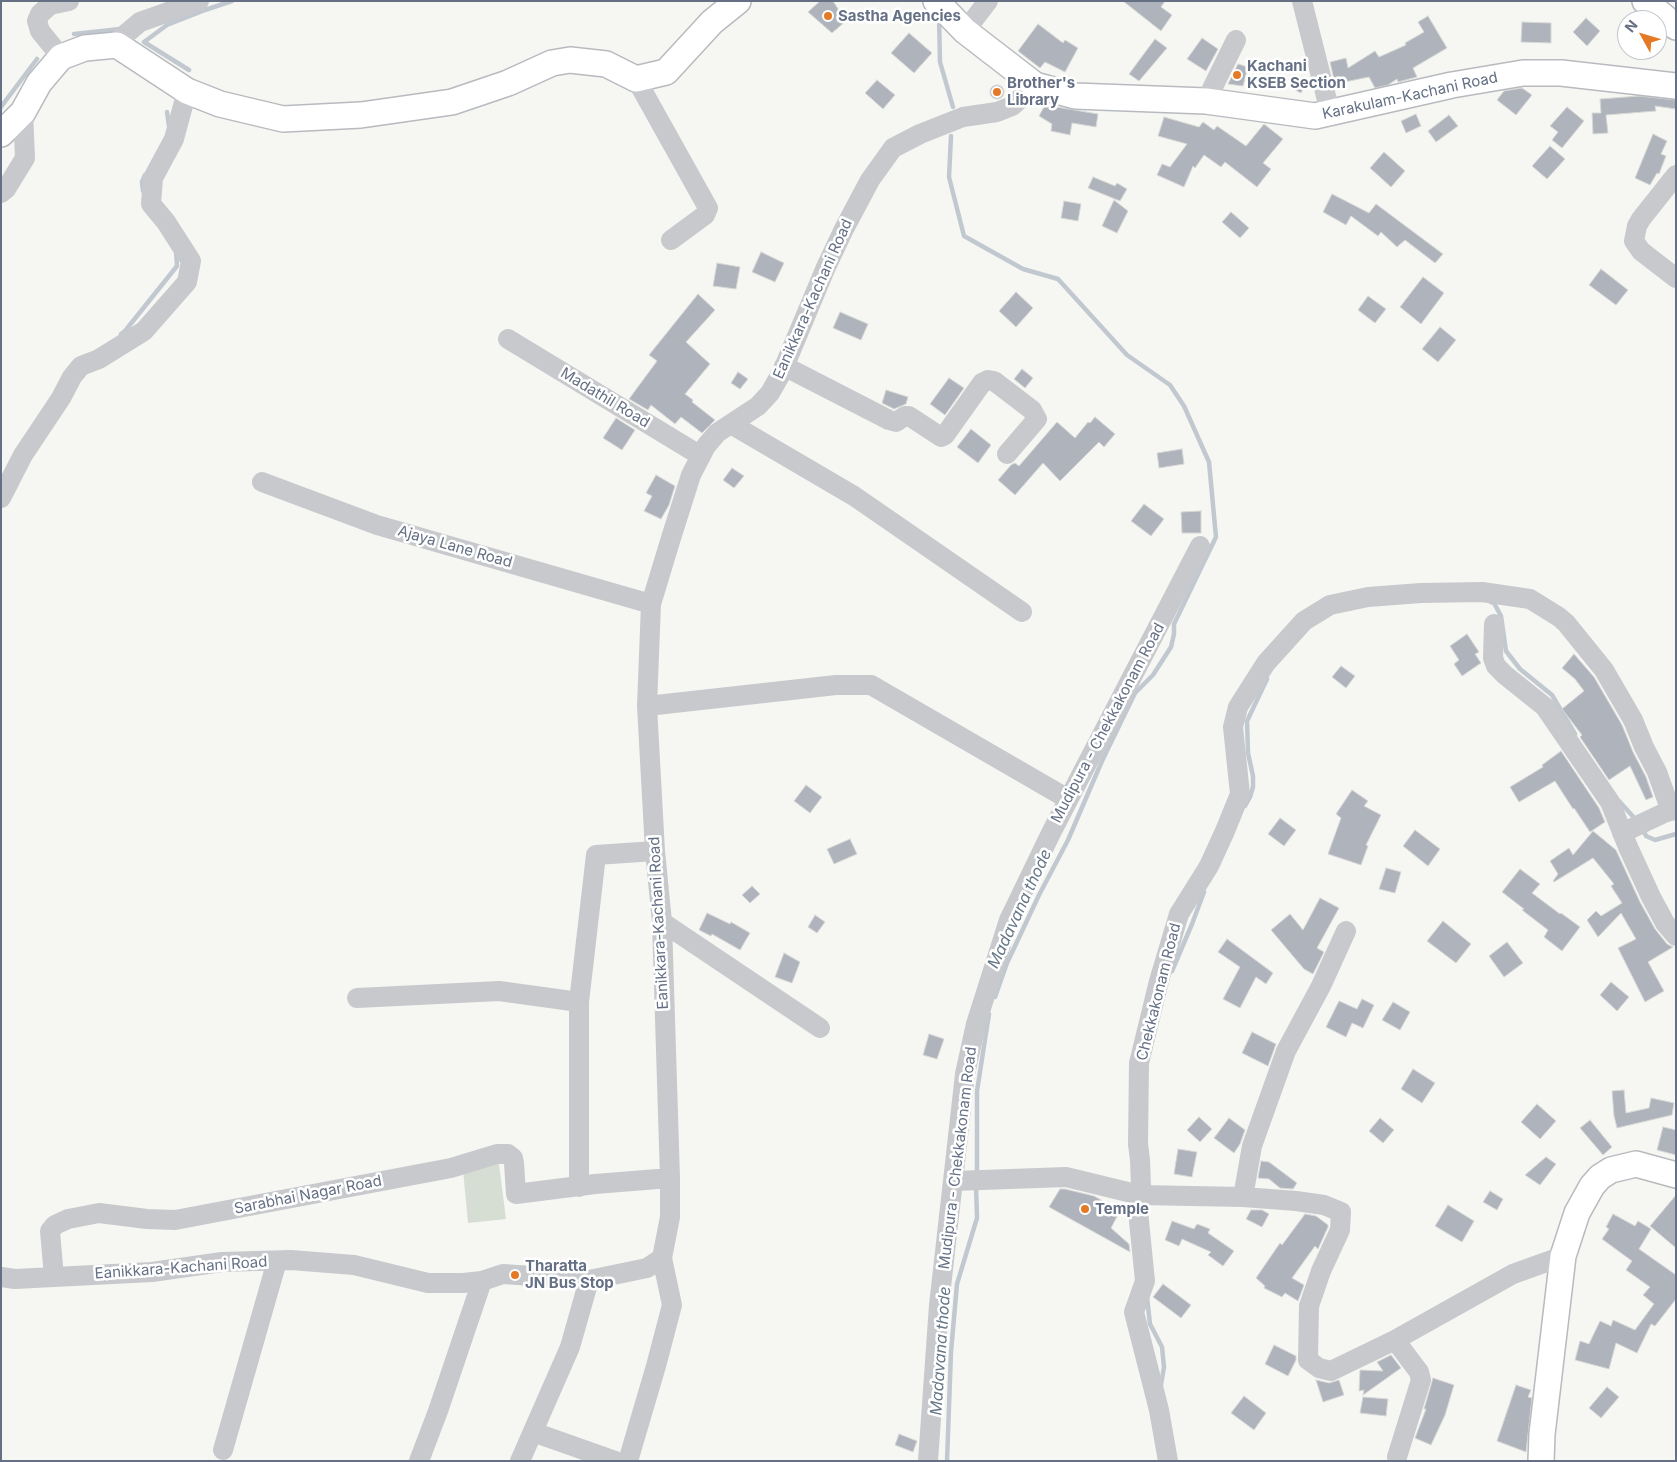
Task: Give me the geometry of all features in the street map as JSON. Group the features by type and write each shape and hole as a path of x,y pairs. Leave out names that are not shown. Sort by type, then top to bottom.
{"main road":[{"path":"1,134 23,112 39,83 61,57 85,48 116,45 187,91 220,104 283,118 361,115 452,102 508,83 552,63 570,60 606,64 636,79 666,72 712,22 738,1"},
{"name":"Karakulam-Kachani Road","path":"936,1 966,31 1035,85 1075,96 1206,101 1315,116 1452,85 1524,73 1561,73 1676,86"},
{"path":"1645,1 1676,27"},
{"path":"1541,1461 1542,1434 1563,1256 1578,1213 1592,1186 1600,1177 1611,1170 1636,1164 1676,1175"}],"street":[{"path":"61,57 40,31 37,21 40,14 50,6 68,1"},
{"path":"116,45 121,38 140,22 199,1"},
{"path":"966,31 988,1"},
{"path":"1302,1 1330,112"},
{"path":"1206,101 1236,40"},
{"path":"636,79 708,208 705,215 671,240"},
{"name":"Eanikkara-Kachani Road","path":"1,1277 15,1279 152,1272 222,1262 291,1260 354,1265 428,1283 482,1281 503,1274 589,1280 647,1268 662,1258 670,1217 670,1178 662,922 655,851 647,706 650,604 691,475 706,446 717,433 758,406 770,393 784,366 844,229 870,180 893,148 920,134 962,117 997,112 1012,106 1035,85"},
{"path":"1,498 22,454 81,366 99,359 144,331 187,282 191,261 166,222 150,204 153,178 174,138 187,91"},
{"path":"1,193 6,189 25,158 23,112"},
{"path":"1676,175 1641,219 1637,226 1634,241 1641,251 1676,278"},
{"name":"Madathil Road","path":"508,339 701,456"},
{"path":"784,366 889,420 896,422 909,416 941,437 945,435 982,383 988,380 994,381 1032,410 1037,419 1007,454"},
{"path":"731,424 854,496 1022,612"},
{"name":"Ajaya Lane Road","path":"262,482 377,525 650,604"},
{"name":"Mudipura - Chekkakonam Road","path":"928,1461 939,1305 965,1074 976,1024 1008,920 1068,799 1200,546"},
{"name":"Chekkakonam Road","path":"1168,1461 1159,1410 1134,1312 1145,1281 1138,1216 1140,1195 1138,1144 1139,1063 1148,1020 1179,914 1209,866 1240,794 1233,728 1238,708 1266,663 1304,621 1330,605 1368,597 1421,593 1482,592 1530,599 1566,623 1604,670 1633,720 1674,811"},
{"path":"1494,624 1493,658 1496,666 1545,707 1610,802 1651,897 1665,923 1676,936"},
{"path":"647,706 836,684 871,684 1068,799"},
{"path":"1622,833 1664,813 1674,811"},
{"path":"580,1187 579,1002 596,855 655,851"},
{"path":"662,922 820,1028"},
{"path":"1243,1197 1252,1146 1286,1051 1321,986 1346,930"},
{"path":"358,998 499,991 579,1002"},
{"name":"Sarabhai Nagar Road","path":"54,1277 50,1231 55,1225 68,1219 99,1213 147,1219 175,1220 451,1168 497,1154 508,1154 513,1158 516,1194 595,1184 670,1178"},
{"path":"954,1181 1066,1177 1140,1195 1243,1197 1305,1202 1324,1205 1341,1212 1340,1230 1321,1271 1309,1306 1308,1360 1319,1368 1331,1372 1395,1340 1513,1274 1563,1256"},
{"path":"628,1461 672,1305 662,1258"},
{"path":"223,1450 278,1261"},
{"path":"520,1461 570,1347 589,1280"},
{"path":"419,1461 482,1281"},
{"path":"1395,1340 1419,1372 1421,1380 1397,1457"},
{"path":"533,1432 615,1461"}],"shaded area":[{"path":"499,1164 506,1219 468,1223 463,1170"}],"building":[{"name":"Sastha Agencies","path":"820,1 833,1 846,21 832,33 808,12"},
{"path":"1123,1 1165,1 1161,7 1172,15 1161,31"},
{"path":"1428,16 1447,48 1413,68 1417,77 1398,82 1397,79 1388,85 1375,88 1369,77 1335,84 1330,62 1346,58 1348,68 1375,51 1379,57 1406,45 1405,43 1424,32 1418,22"},
{"path":"1586,18 1600,31 1587,46 1573,32"},
{"path":"1522,22 1551,23 1551,43 1521,42"},
{"path":"1038,24 1063,43 1065,40 1078,48 1065,72 1045,62 1040,68 1018,51"},
{"path":"909,33 932,53 914,73 891,53"},
{"path":"1202,38 1218,49 1206,71 1187,59"},
{"path":"1155,39 1167,48 1139,81 1129,74"},
{"name":"Kachani KSEB Section","path":"1238,64 1248,67 1243,86 1228,84"},
{"path":"1295,76 1307,83 1301,93 1289,87"},
{"path":"877,80 895,95 883,109 865,93"},
{"name":"Brother's Library","path":"994,85 1000,85 1004,92 1000,99 994,99 990,95 990,89"},
{"path":"1522,88 1532,95 1516,115 1497,100 1504,91"},
{"path":"1639,96 1676,100 1676,109 1655,106 1656,111 1606,115 1608,133 1593,134 1592,113 1601,113 1600,99"},
{"path":"1045,105 1098,114 1096,127 1072,123 1070,135 1051,131 1052,124 1039,116"},
{"path":"1567,107 1584,121 1562,148 1552,140 1558,132 1550,126"},
{"path":"1416,114 1421,126 1406,133 1401,121"},
{"path":"1449,115 1458,126 1436,142 1428,131"},
{"path":"1164,117 1199,127 1203,122 1214,130 1217,126 1246,146 1264,124 1283,139 1263,163 1271,169 1257,187 1225,162 1221,167 1204,155 1195,168 1193,166 1184,187 1157,175 1162,164 1170,167 1187,144 1158,136"},
{"path":"1653,134 1667,141 1661,154 1666,156 1659,174 1657,173 1650,185 1635,178"},
{"path":"1550,146 1565,159 1547,179 1532,166"},
{"path":"1384,152 1405,171 1391,187 1370,168"},
{"path":"1093,177 1115,186 1117,183 1127,189 1120,201 1088,188"},
{"path":"1332,194 1369,213 1376,204 1443,254 1435,263 1405,240 1397,247 1381,232 1378,236 1351,216 1346,225 1323,212"},
{"path":"1114,200 1128,211 1117,233 1102,226"},
{"path":"1064,201 1081,204 1078,221 1061,218"},
{"path":"1231,212 1249,228 1240,238 1222,222"},
{"path":"761,252 784,263 775,282 752,272"},
{"path":"717,263 740,267 736,289 713,286"},
{"path":"1601,269 1628,290 1616,305 1589,285"},
{"path":"1423,277 1444,293 1421,324 1400,307"},
{"path":"1016,292 1033,308 1016,327 999,311"},
{"path":"698,294 715,310 686,342 710,364 685,394 715,420 702,433 681,417 675,424 651,405 648,410 629,399 657,361 649,355"},
{"path":"1368,296 1386,309 1375,323 1358,310"},
{"path":"840,312 868,324 861,340 833,328"},
{"path":"1440,327 1456,340 1438,362 1422,349"},
{"path":"1022,369 1033,378 1025,388 1014,379"},
{"path":"738,372 748,379 740,389 731,383"},
{"path":"949,378 964,388 945,415 930,404"},
{"path":"886,390 908,397 906,404 894,409 882,403"},
{"path":"1095,417 1115,434 1104,447 1099,442 1060,481 1043,463 1015,495 998,480 1011,465 1015,463 1019,466 1057,422 1075,438 1088,422 1090,423"},
{"path":"616,418 635,430 622,450 603,438"},
{"path":"971,429 991,445 978,463 957,447"},
{"path":"1182,449 1184,464 1159,468 1157,453"},
{"path":"732,468 744,476 734,488 723,480"},
{"path":"656,475 675,486 669,505 661,519 644,511 652,496 646,493"},
{"path":"1144,504 1164,519 1151,536 1131,521"},
{"path":"1201,511 1201,533 1182,533 1181,512"},
{"path":"1467,634 1479,652 1475,654 1481,663 1462,676 1454,664 1459,660 1450,646"},
{"path":"1574,654 1594,677 1622,725 1653,797 1646,800 1630,766 1609,780 1580,737 1582,735 1562,709 1584,691 1575,679 1562,668"},
{"path":"1341,666 1355,676 1346,688 1332,677"},
{"path":"1561,751 1599,808 1605,822 1590,832 1555,781 1519,802 1510,787 1543,767 1542,765"},
{"path":"806,785 822,797 810,813 794,801"},
{"path":"1352,790 1368,801 1364,806 1381,815 1366,845 1368,846 1361,865 1328,854 1341,818 1336,814"},
{"path":"1280,818 1296,830 1284,846 1268,834"},
{"path":"1415,830 1440,849 1428,866 1403,846"},
{"path":"1593,831 1616,850 1655,929 1667,944 1673,947 1648,962 1664,991 1645,1002 1618,948 1636,939 1621,913 1598,937 1587,920 1596,911 1601,916 1622,903 1611,886 1614,884 1593,858 1553,881 1558,874 1550,861 1569,848 1573,855"},
{"path":"850,839 857,854 834,864 827,849"},
{"path":"1386,868 1401,872 1395,893 1379,889"},
{"path":"1520,869 1540,884 1532,893 1580,927 1562,951 1544,937 1548,930 1502,892"},
{"path":"752,886 760,894 750,903 742,895"},
{"path":"1320,898 1339,908 1317,948 1324,952 1313,974 1304,969 1271,930 1290,914 1303,930"},
{"path":"707,913 730,924 731,922 750,933 740,950 712,934 711,936 699,930"},
{"path":"815,915 825,922 817,933 808,927"},
{"path":"1443,921 1471,944 1456,963 1427,941"},
{"path":"1227,939 1273,973 1266,984 1256,977 1240,1008 1223,999 1240,967 1218,952"},
{"path":"1507,942 1523,963 1504,977 1489,956"},
{"path":"784,953 800,962 792,983 775,977"},
{"path":"1611,982 1629,997 1617,1011 1600,995"},
{"path":"1362,999 1374,1005 1363,1028 1352,1023 1346,1037 1326,1027 1339,1001 1357,1009"},
{"path":"1393,1002 1410,1012 1400,1030 1382,1020"},
{"path":"1252,1032 1276,1044 1268,1066 1242,1053"},
{"path":"929,1034 944,1039 937,1059 923,1055"},
{"path":"1413,1069 1435,1083 1422,1103 1401,1089"},
{"path":"1624,1090 1626,1113 1649,1108 1651,1098 1674,1103 1672,1115 1617,1128 1612,1091"},
{"path":"1537,1104 1556,1121 1540,1139 1521,1122"},
{"path":"1199,1117 1212,1129 1200,1142 1187,1130"},
{"path":"1229,1118 1245,1130 1240,1144 1234,1153 1214,1138"},
{"path":"1380,1118 1394,1130 1383,1143 1369,1131"},
{"path":"1590,1120 1612,1147 1603,1155 1580,1128"},
{"path":"1663,1127 1676,1130 1676,1155 1657,1150"},
{"path":"1178,1149 1197,1152 1192,1177 1174,1174"},
{"path":"1546,1157 1556,1164 1540,1185 1525,1175"},
{"path":"1261,1161 1269,1162 1297,1183 1293,1189 1280,1188 1269,1179 1258,1178"},
{"name":"Temple","path":"1060,1189 1094,1196 1120,1211 1111,1228 1129,1244 1130,1252 1049,1207"},
{"path":"1490,1191 1503,1199 1497,1210 1483,1202"},
{"path":"1676,1195 1676,1248 1650,1226"},
{"path":"1448,1205 1474,1221 1462,1242 1435,1226"},
{"path":"1251,1210 1262,1210 1269,1214 1262,1227 1246,1219"},
{"path":"1305,1214 1316,1216 1328,1227 1318,1249 1315,1246 1292,1278 1304,1285 1298,1301 1285,1293 1282,1297 1264,1288 1265,1286 1256,1278 1280,1243 1282,1245"},
{"path":"1613,1214 1635,1226 1638,1221 1651,1229 1639,1249 1676,1275 1676,1299 1655,1326 1651,1324 1637,1353 1616,1343 1609,1369 1575,1360 1580,1341 1589,1344 1600,1321 1611,1326 1613,1320 1635,1330 1654,1304 1643,1295 1650,1287 1626,1270 1632,1261 1602,1239 1609,1229 1606,1227"},
{"path":"1172,1221 1194,1229 1197,1224 1210,1229 1208,1233 1234,1251 1223,1266 1208,1255 1211,1252 1182,1239 1179,1246 1165,1240"},
{"path":"1163,1284 1191,1305 1181,1318 1153,1297"},
{"path":"1274,1345 1296,1356 1288,1376 1265,1364"},
{"path":"1391,1355 1401,1368 1363,1395 1364,1390 1359,1391 1360,1370 1383,1371 1377,1362"},
{"path":"1433,1378 1454,1385 1445,1415 1431,1445 1415,1438 1426,1409 1424,1409"},
{"path":"1316,1380 1329,1383 1339,1380 1344,1395 1323,1402"},
{"path":"1516,1385 1531,1390 1528,1397 1532,1398 1526,1452 1497,1441"},
{"path":"1607,1387 1619,1397 1601,1418 1589,1408"},
{"path":"1244,1396 1266,1413 1254,1430 1231,1413"},
{"path":"1363,1397 1388,1399 1386,1416 1360,1413"},
{"path":"899,1434 917,1441 913,1452 895,1445"}],"waterway":[{"path":"189,70 144,42 167,25 232,1"},
{"path":"939,16 940,62 953,107"},
{"path":"74,34 120,29"},
{"path":"1,107 37,59"},
{"path":"167,112 169,126"},
{"name":"Madavana thode","path":"951,136 949,177 964,236 1023,269 1058,279 1127,355 1170,385 1184,406 1209,462 1216,537 1174,624 1171,647 1153,675 1135,693 1102,761 1068,840 1039,895 1007,963 995,997"},
{"path":"143,191 142,182 145,175"},
{"path":"121,334 177,266 176,251"},
{"path":"1491,602 1494,603 1501,616 1506,651 1520,669 1552,695 1575,734"},
{"path":"1245,806 1253,787 1253,776 1248,753 1247,721 1267,679"},
{"path":"1619,801 1637,821"},
{"path":"1643,829 1646,836 1655,840 1676,834"},
{"path":"1172,971 1204,892"},
{"name":"Madavana thode","path":"977,1175 977,1091 989,1014"},
{"name":"Madavana thode","path":"947,1461 951,1352 957,1284 977,1218 976,1185"},
{"path":"1147,1297 1150,1324 1162,1347 1164,1367 1161,1385"}],"place":[{"name":"Sastha Agencies","path":"828,16"},
{"name":"Kachani KSEB Section","path":"1237,75"},
{"name":"Brother's Library","path":"997,92"},
{"name":"Temple","path":"1085,1209"},
{"name":"Tharatta JN Bus Stop","path":"515,1275"}]}
